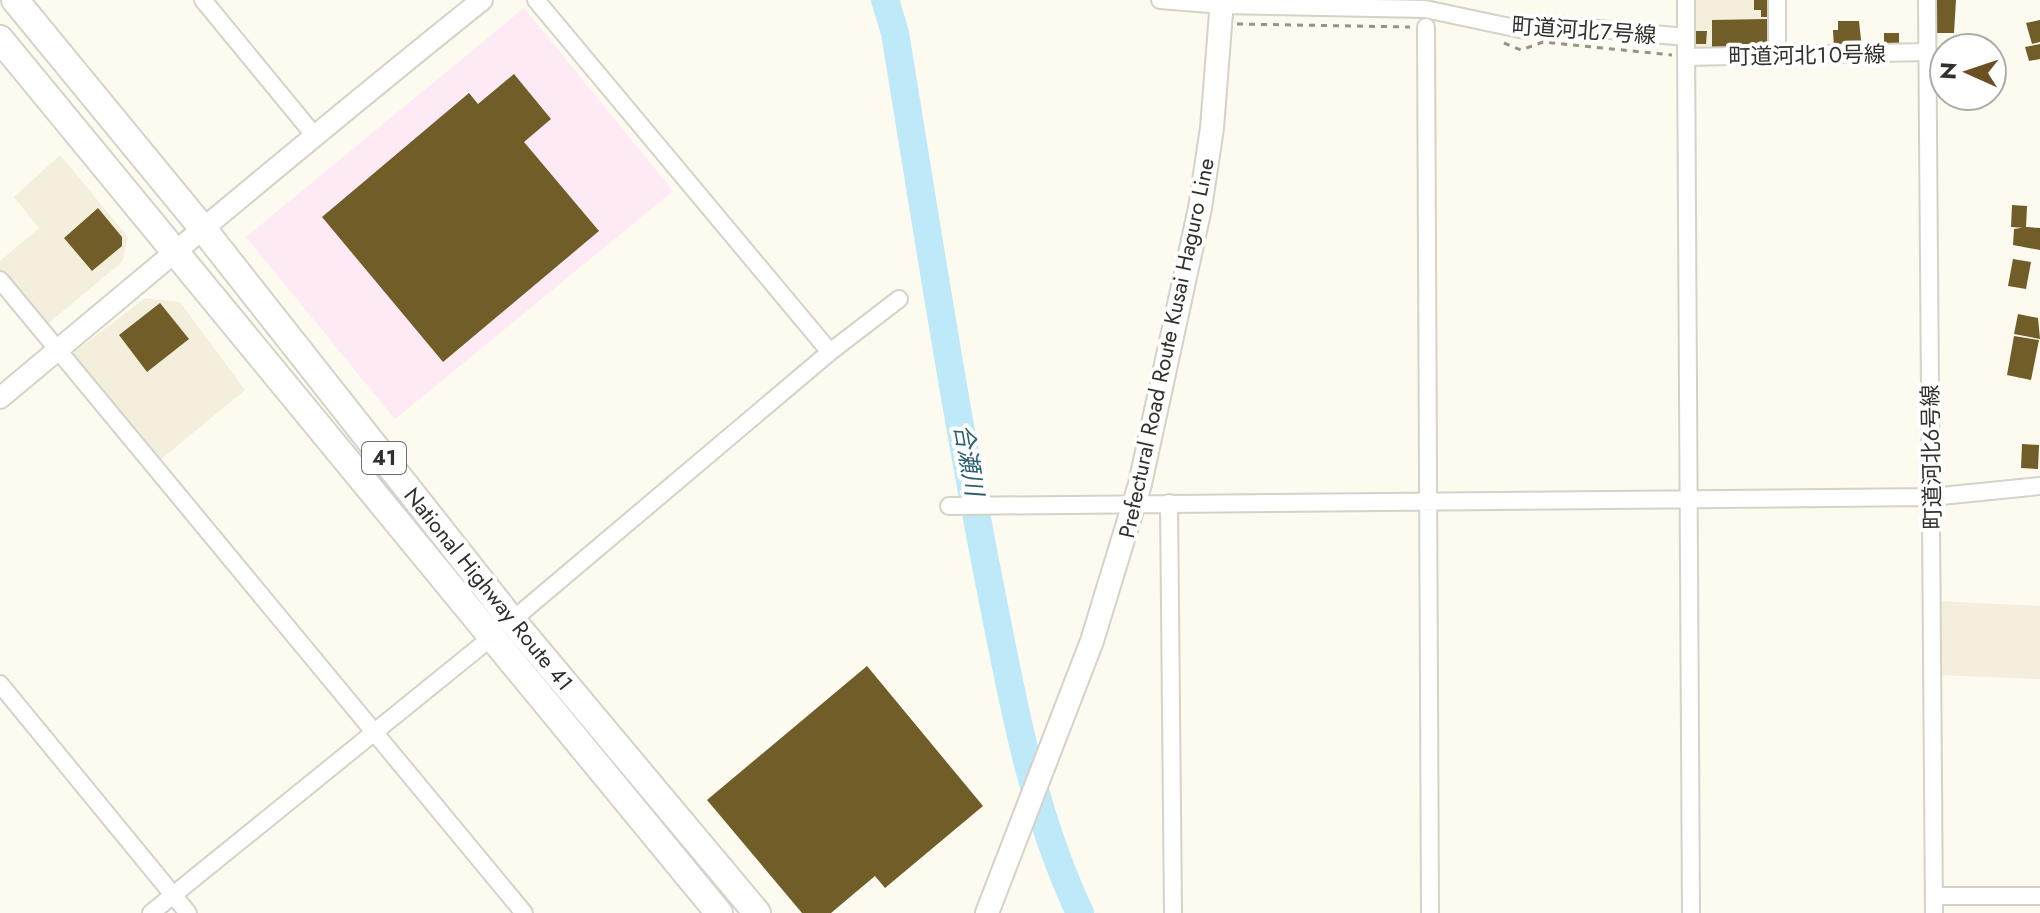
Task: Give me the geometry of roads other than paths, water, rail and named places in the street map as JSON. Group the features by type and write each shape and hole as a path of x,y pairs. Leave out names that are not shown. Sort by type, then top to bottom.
{"highway":[{"name":"National Highway Route 41","path":"15,0 204,230 506,613 757,913"},
{"name":"National Highway Route 41","path":"0,39 719,913"}],"main road":[{"name":"Prefectural Road Route Kusai Haguro Line","path":"987,913 1049,761 1110,588 1135,503 1200,208 1212,128 1222,10"}],"street":[{"path":"203,0 314,135"},
{"path":"0,398 175,255 314,135 482,0"},
{"path":"536,0 830,352"},
{"name":"町道河北７号線","path":"1160,0 1222,10 1425,9 1524,30 1544,24 1686,37 1686,0"},
{"path":"1777,0 1777,55"},
{"name":"町道河北６号線","path":"1927,0 1934,904"},
{"path":"1426,27 1430,913"},
{"path":"1686,37 1691,913"},
{"name":"町道河北１０号線","path":"1686,57 1927,52"},
{"path":"0,280 524,913"},
{"path":"522,612 830,352 899,299"},
{"path":"949,506 1931,497 2040,486"},
{"path":"1169,503 1173,913"},
{"path":"151,913 482,645"},
{"path":"0,684 188,913"},
{"path":"1934,904 2040,896"}],"waterway":[{"name":"合瀬川","path":"885,0 895,33 963,444 1015,708 1035,792 1080,913"}]}
